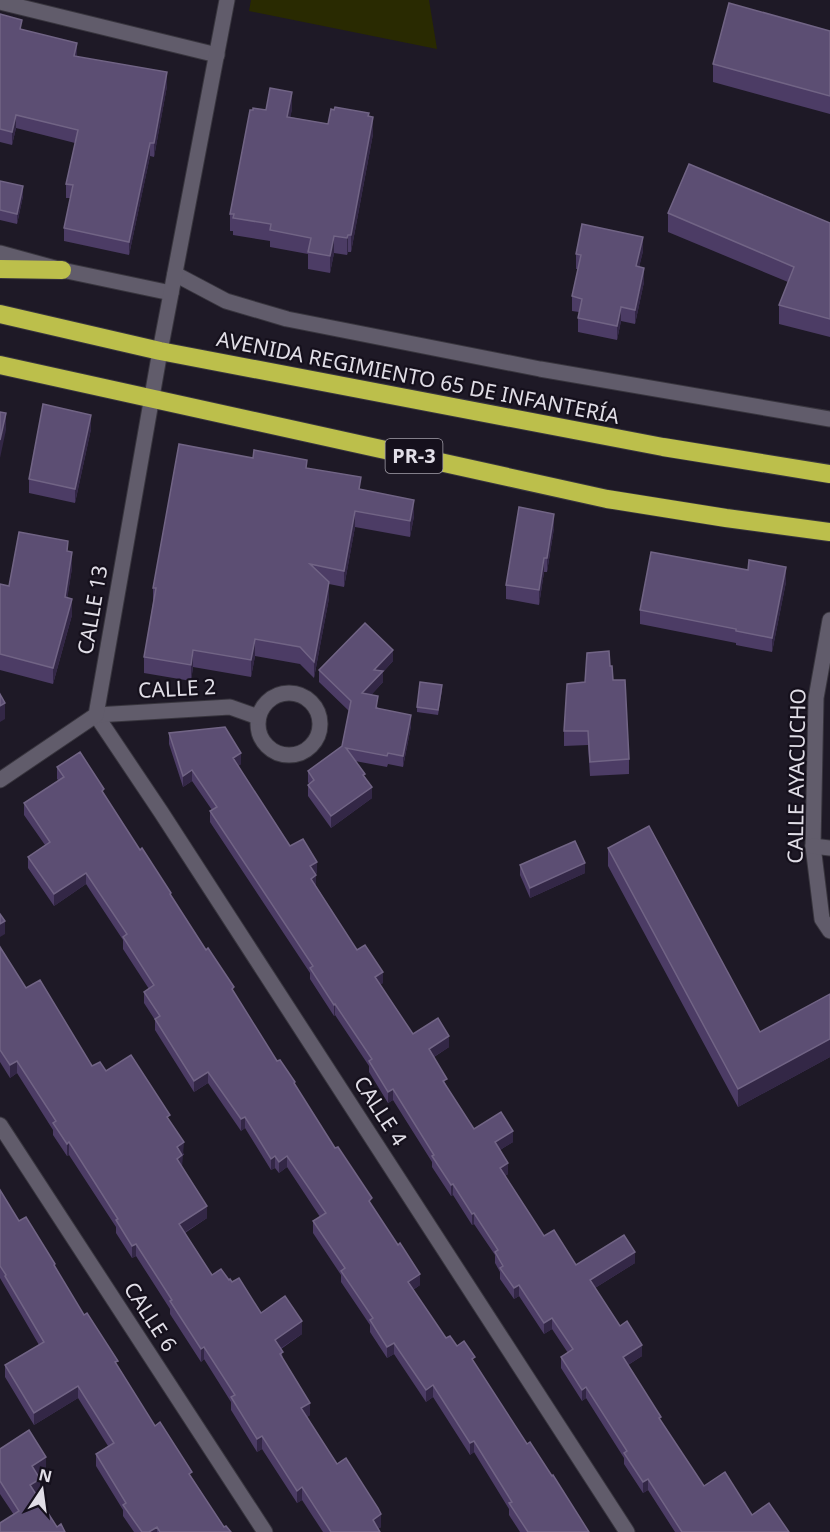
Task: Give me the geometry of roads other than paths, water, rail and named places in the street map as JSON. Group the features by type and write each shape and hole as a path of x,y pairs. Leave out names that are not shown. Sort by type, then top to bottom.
{"highway":[{"path":"0,269 62,270"},
{"name":"AVENIDA REGIMIENTO 65 DE INFANTERÍA","path":"0,314 160,351 663,447 830,474"},
{"name":"PR-3","path":"0,365 607,499 726,519 830,532"}],"street":[{"name":"CALLE 13","path":"96,715 160,351 227,0"},
{"path":"0,2 217,55"},
{"path":"0,253 62,270 171,293"},
{"path":"175,274 226,301 287,319 540,369 830,419"},
{"name":"CALLE AYACUCHO","path":"830,620 816,698 813,846 822,919 830,931"},
{"path":"286,692 296,693 313,703 319,712 320,732 309,749 299,754 278,753 262,740 258,730 258,717 267,701 276,695 286,692"},
{"name":"CALLE 2","path":"96,715 230,707 258,717"},
{"path":"0,780 96,715"},
{"name":"CALLE 4","path":"96,715 627,1532"},
{"path":"813,846 830,848"},
{"name":"CALLE 6","path":"0,1125 265,1532"}]}
